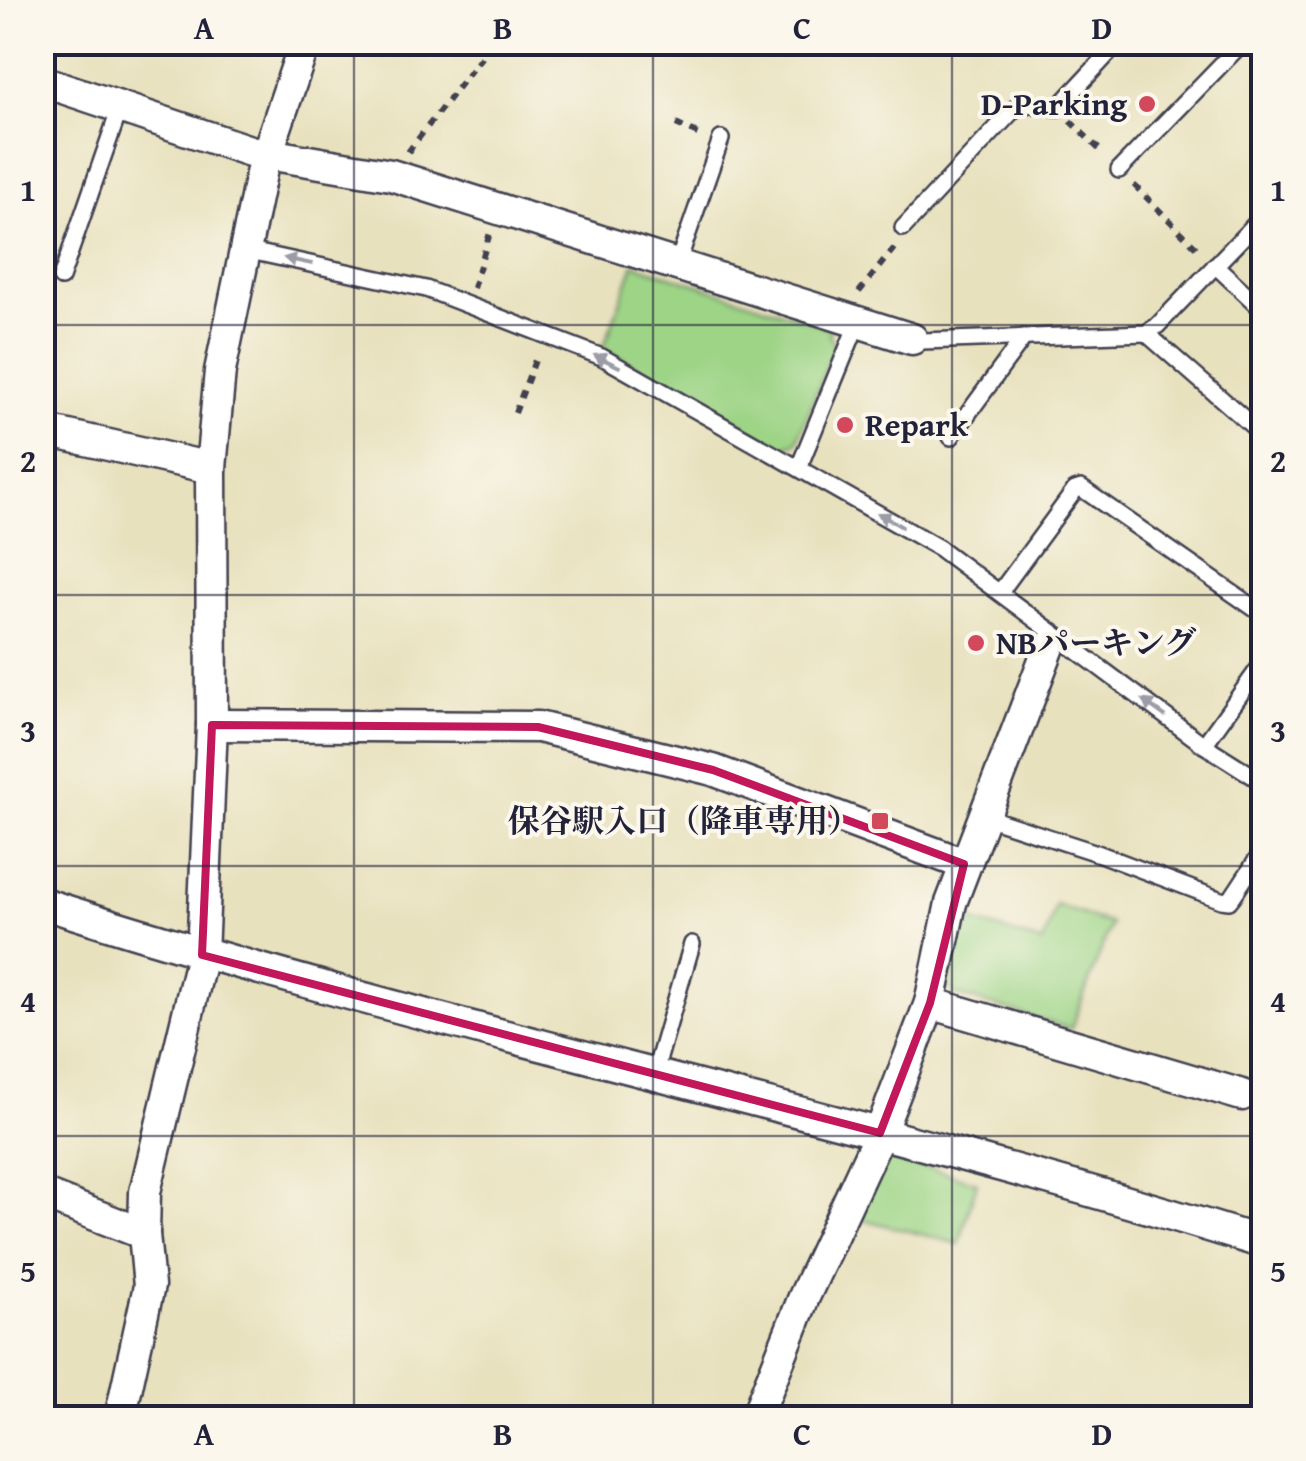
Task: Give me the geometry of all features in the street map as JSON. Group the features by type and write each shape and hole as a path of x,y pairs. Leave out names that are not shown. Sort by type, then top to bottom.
{"street":[{"path":"120,1418 149,1286 144,1234 146,1192 202,954 212,724 211,468 220,371 262,169 304,42"},
{"path":"42,81 250,151 392,175 912,339"},
{"path":"42,430 211,468"},
{"path":"756,1418 804,1297 880,1133 930,1003 948,910 1051,641"},
{"path":"212,724 538,727 713,770 964,864"},
{"path":"42,903 202,954 567,1054 880,1133 1264,1243"},
{"path":"930,1003 1249,1095"},
{"path":"42,1194 144,1234"}],"lane":[{"path":"903,228 1020,103 1058,108 1119,42"},
{"path":"1119,170 1243,42"},
{"path":"61,278 120,108"},
{"path":"677,265 721,139"},
{"path":"912,339 1146,333 1158,326 1264,215"},
{"path":"245,250 426,289 602,357 939,548 1000,592 1051,641 1264,783"},
{"path":"1214,264 1264,311"},
{"path":"799,467 848,319"},
{"path":"1146,333 1264,436"},
{"path":"952,436 1024,338"},
{"path":"1000,592 1075,490 1081,488 1264,615"},
{"path":"1204,744 1264,661"},
{"path":"983,816 1228,901 1264,849"},
{"path":"654,1075 692,944"}],"path":[{"path":"392,175 493,42"},
{"path":"467,305 498,208"},
{"path":"848,319 901,240 903,228"},
{"path":"515,413 545,335"}],"highlighted area":[{"path":"212,725 538,727 713,770 964,864 930,1003 880,1133 202,955"}],"green space":[{"path":"634,264 831,328 829,335 835,345 797,442 782,448 671,383 603,349"},
{"path":"1056,905 1111,924 1071,1029 953,994 949,982 962,918 1043,943"},
{"path":"892,1157 977,1182 959,1244 857,1218 883,1162"}],"place":[{"name":"D-Parking","path":"1147,104"},
{"name":"Repark","path":"845,425"},
{"name":"NBパーキング","path":"976,643"},
{"name":"保谷駅入口（降車専用）","path":"880,821"}]}
